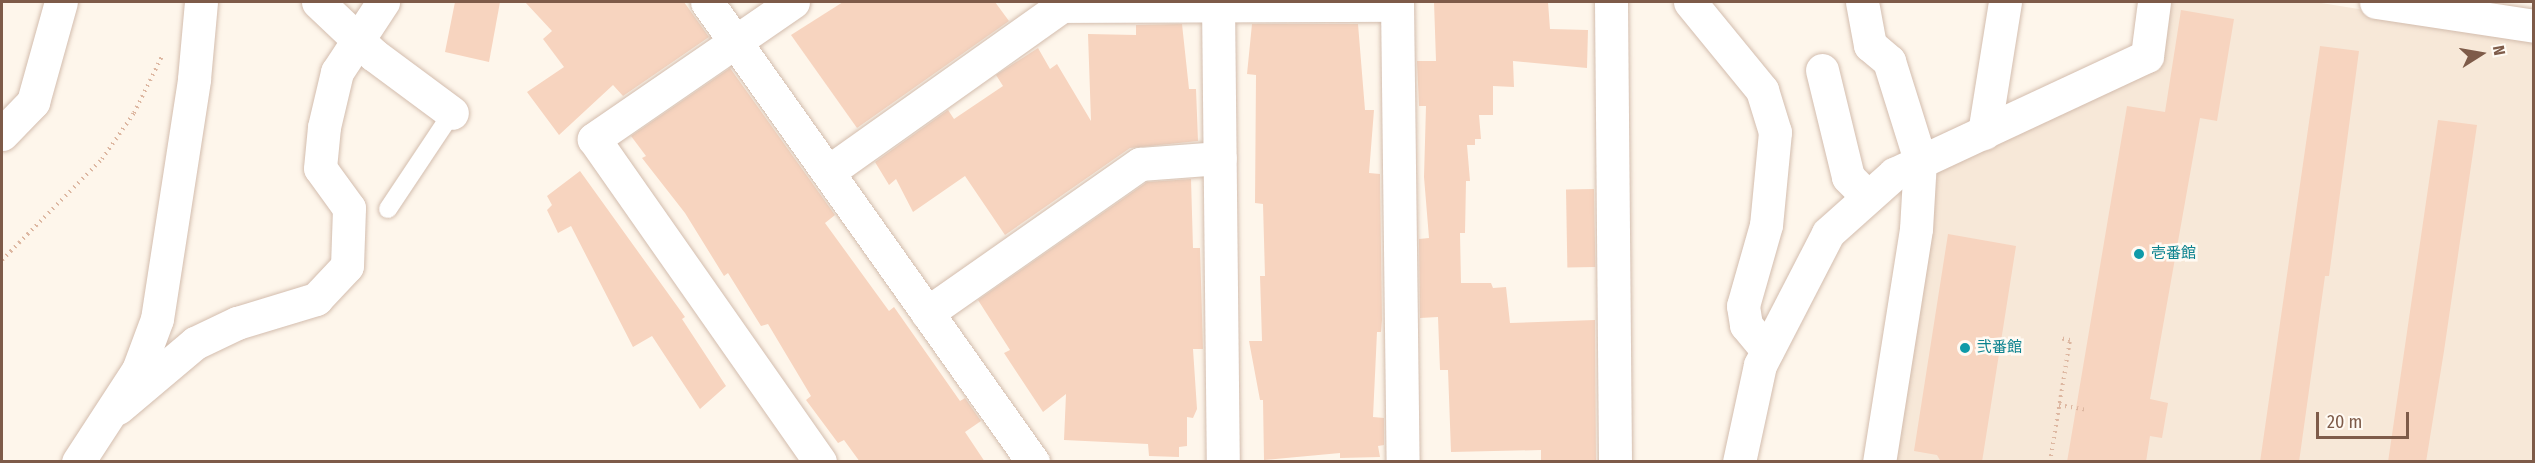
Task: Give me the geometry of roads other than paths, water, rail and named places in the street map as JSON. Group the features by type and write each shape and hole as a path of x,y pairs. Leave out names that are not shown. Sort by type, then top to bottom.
{"street":[{"path":"2,134 33,102 61,2"},
{"path":"78,462 138,370 157,319 194,79 201,2"},
{"path":"110,416 170,362 195,343 237,323 316,299 347,266 349,208 320,168 324,127 337,72 356,38 383,2"},
{"path":"707,2 1033,462"},
{"path":"793,2 594,139 820,462"},
{"path":"1611,2 1615,462"},
{"path":"1690,2 1762,90 1775,132 1766,225 1743,306 1746,325 1767,350"},
{"path":"1862,2 1870,45 1889,61 1920,160 1916,229 1880,462"},
{"path":"1984,133 2005,2"},
{"path":"1739,462 1760,365 1828,233 1894,174 2147,56 2154,2"},
{"path":"2376,2 2490,10 2534,26"},
{"path":"828,172 1062,6 1397,3 1403,462"},
{"path":"1218,4 1223,462"},
{"path":"329,5 356,38 452,113"},
{"path":"1822,70 1848,177 1868,197"},
{"path":"927,313 1140,164 1220,158"}],"lane":[{"path":"388,209 452,113"}],"place":[{"name":"壱番館","path":"2139,254"},
{"name":"弐番館","path":"1965,348"}]}
